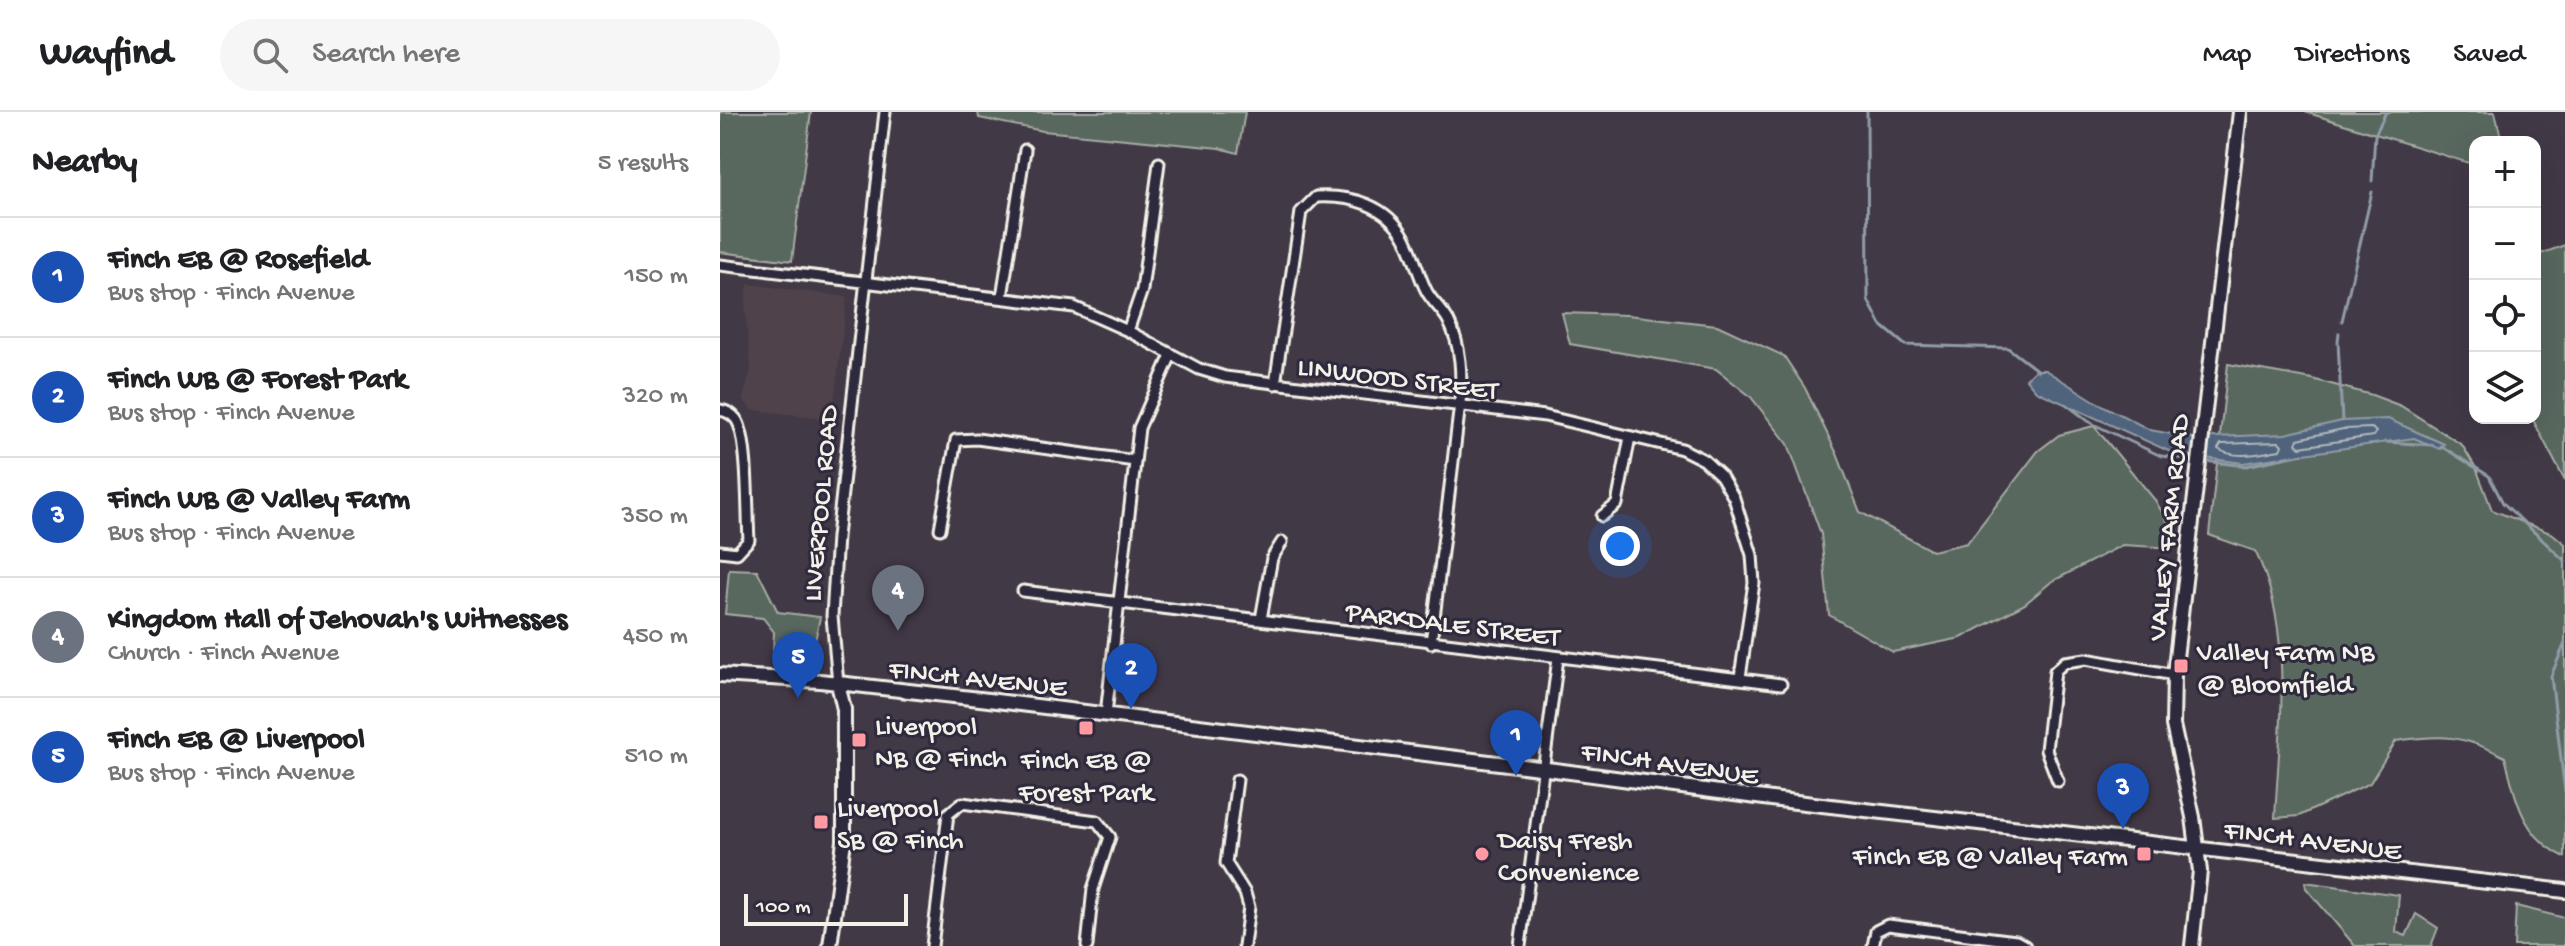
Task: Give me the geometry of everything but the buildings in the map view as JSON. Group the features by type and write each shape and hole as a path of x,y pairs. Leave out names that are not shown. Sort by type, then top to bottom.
{"main road":[{"name":"VALLEY FARM ROAD","path":"2192,946 2200,871 2173,725 2174,675 2240,112"},
{"name":"FINCH AVENUE","path":"720,675 838,684 1106,714 1779,800 2565,891"},
{"name":"LIVERPOOL ROAD","path":"830,946 844,841 844,709 838,684"}],"street":[{"name":"LIVERPOOL ROAD","path":"838,684 832,616 837,537 885,112"},
{"path":"1002,297 1025,150"},
{"path":"1128,331 1142,290 1159,163"},
{"path":"1275,384 1301,212 1316,197 1340,196 1364,202 1389,217 1405,237 1427,293 1447,319 1459,348 1462,376 1460,404 1431,643"},
{"name":"LINWOOD STREET","path":"720,265 1074,307 1128,331 1199,369 1225,377 1545,416 1682,449 1704,460 1721,476 1734,498 1752,555 1754,583 1740,677"},
{"path":"1106,714 1139,428 1171,355"},
{"path":"720,410 737,419 743,439 749,540 737,553 720,551"},
{"path":"1602,516 1617,504 1630,437"},
{"path":"940,529 956,440 977,439 1135,461"},
{"path":"1261,619 1272,558 1282,542"},
{"name":"PARKDALE STREET","path":"1023,591 1781,684"},
{"path":"1520,946 1558,658"},
{"path":"2058,781 2046,750 2055,671 2065,662 2086,659 2174,675"},
{"path":"1237,780 1226,863 1245,893 1249,907 1244,946"},
{"path":"932,946 948,814 962,803 1097,821 1110,837 1093,889 1087,946"},
{"path":"1873,946 1876,931 1888,925 2016,941 2025,946"}],"shaded area":[{"path":"748,284 847,297 832,419 752,410 743,399 751,370 745,309"}],"green space":[{"path":"720,112 811,112 792,261 720,252"},
{"path":"978,112 1245,112 1238,153 1219,148 1043,131 979,118"},
{"path":"2305,112 2495,112 2501,136 2469,136 2469,163"},
{"path":"2565,245 2565,481 2535,424 2541,424 2541,254"},
{"path":"1562,313 1627,315 1717,325 1784,356 1805,388 1837,454 1860,512 1932,551 1967,543 2038,451 2059,435 2094,426 2155,500 2169,524 2178,530 2174,548 2122,545 2051,582 2025,604 1961,638 1893,652 1829,615 1821,534 1788,444 1750,396 1716,369 1570,344"},
{"path":"2228,364 2312,379 2401,406 2462,445 2476,468 2492,510 2553,534 2565,544 2565,857 2551,849 2530,828 2517,802 2505,757 2477,744 2452,738 2396,741 2370,783 2299,816 2275,818 2282,682 2276,614 2268,581 2255,551 2209,535"},
{"path":"729,569 757,570 778,612 820,617 812,656 773,650 774,632 763,618 725,614"},
{"path":"2305,882 2399,895 2396,932 2406,936 2416,914 2438,928 2431,946 2355,946 2306,888"},
{"path":"2516,906 2565,918 2564,946 2514,946"}],"water":[{"path":"2035,370 2045,370 2150,430 2193,438 2285,434 2342,421 2388,419 2444,444 2440,449 2414,438 2243,463 2175,454 2036,391 2026,379"}],"waterway":[{"path":"1867,112 1868,300 1881,325 1905,345 2008,348 2038,371"},
{"path":"2372,181 2375,135 2386,112"},
{"path":"2342,321 2372,192"},
{"path":"2339,333 2342,421"},
{"path":"2066,404 2091,423 2161,456 2196,460"},
{"path":"2385,442 2433,445"},
{"path":"2441,446 2489,476 2503,503 2565,561"},
{"path":"2204,461 2246,466 2303,454"},
{"path":"2565,643 2551,676 2565,792"}],"place":[{"name":"Kingdom Hall of Jehovah's Witnesses","path":"898,631"},
{"name":"Valley Farm NB @ Bloomfield","path":"2181,666"},
{"name":"Finch EB @ Liverpool","path":"798,698"},
{"name":"Finch WB @ Forest Park","path":"1131,709"},
{"name":"Finch EB @ Forest Park","path":"1086,728"},
{"name":"Liverpool NB @ Finch","path":"859,740"},
{"name":"Finch EB @ Rosefield","path":"1516,776"},
{"name":"Liverpool SB @ Finch","path":"821,822"},
{"name":"Finch WB @ Valley Farm","path":"2123,829"},
{"name":"Daisy Fresh Convenience","path":"1482,854"},
{"name":"Finch EB @ Valley Farm","path":"2144,854"}]}
